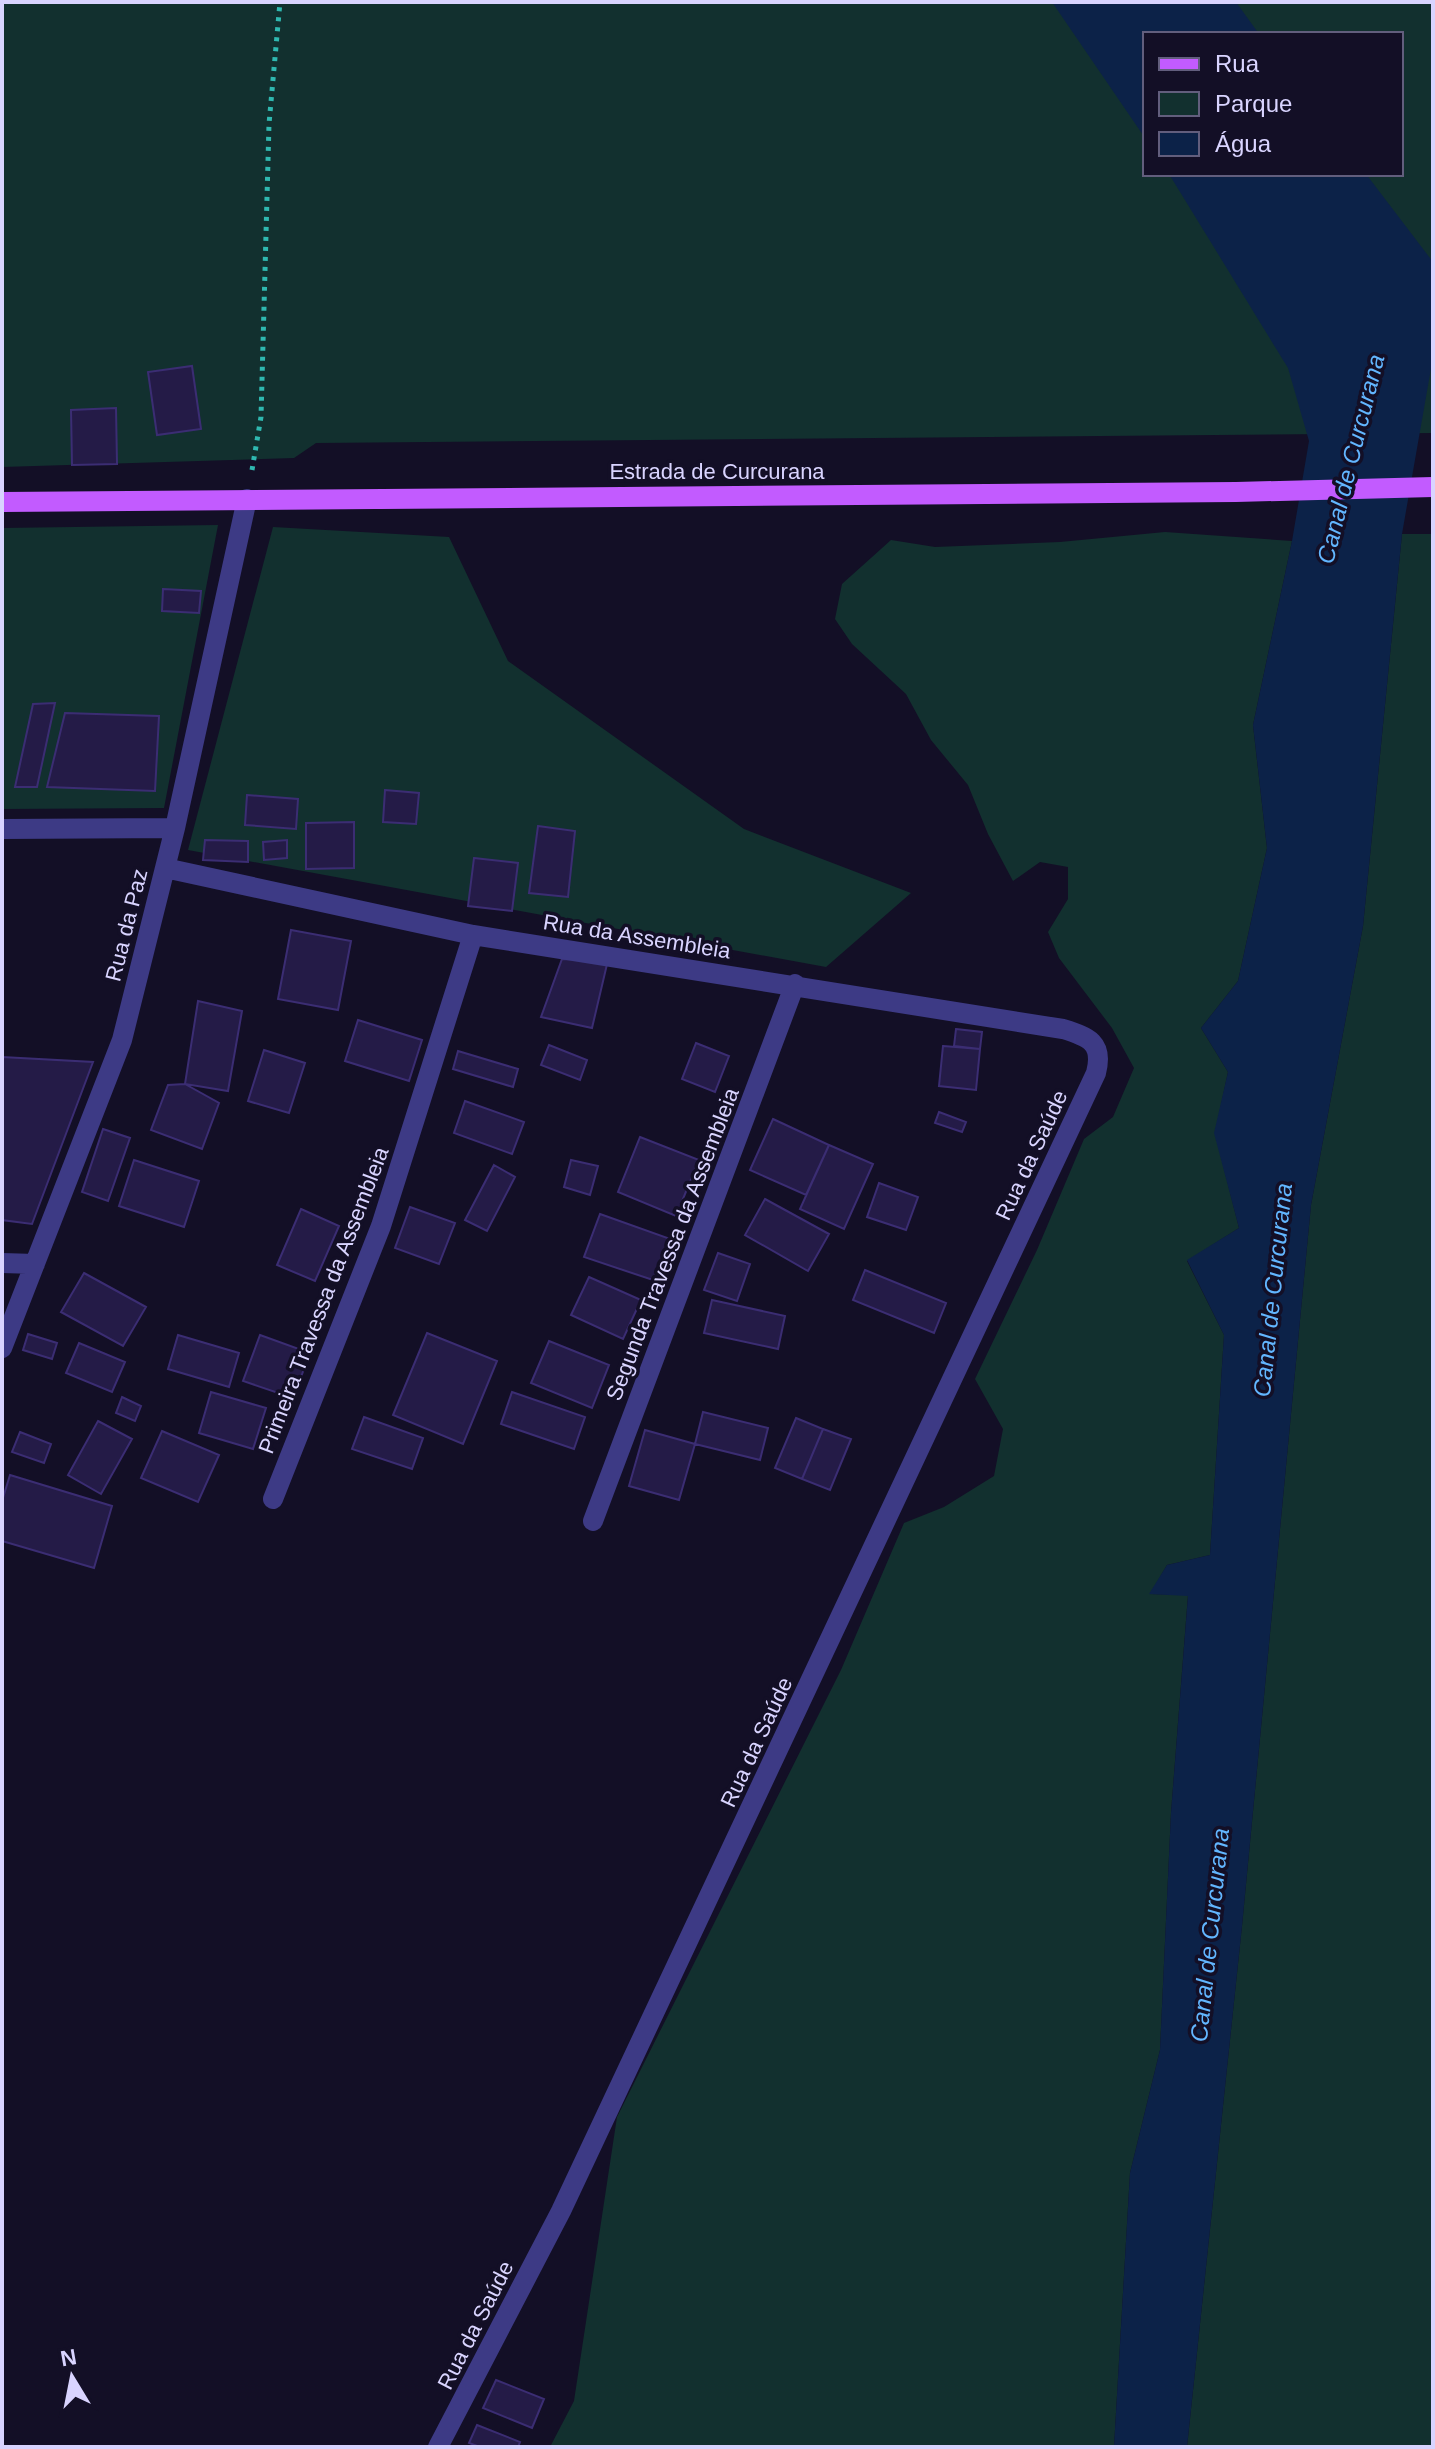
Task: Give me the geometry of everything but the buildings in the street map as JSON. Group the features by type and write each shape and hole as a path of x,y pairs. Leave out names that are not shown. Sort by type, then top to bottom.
{"main road":[{"name":"Estrada de Curcurana","path":"2,502 1236,492 1433,487"}],"street":[{"name":"Rua da Paz","path":"2,1348 122,1040 175,828 247,499"},
{"path":"2,829 175,828"},
{"name":"Rua da Assembleia","path":"165,868 473,935 1063,1029 1089,1038 1098,1050"},
{"name":"Primeira Travessa da Assembleia","path":"273,1499 381,1226 473,935"},
{"name":"Segunda Travessa da Assembleia","path":"593,1521 795,984"},
{"name":"Rua da Saúde","path":"438,2447 561,2211 800,1706 1096,1073 1098,1050"},
{"path":"2,1263 35,1264"}],"path":[{"path":"247,499 261,417 269,124 280,2"}],"green space":[{"path":"2,2 1433,2 1433,433 316,443 294,458 2,467"},
{"path":"218,525 164,808 2,809 2,528"},
{"path":"273,527 449,537 508,661 744,829 911,893 826,967 188,850"},
{"path":"1165,532 1292,541 1253,725 1267,848 1238,981 1201,1028 1228,1072 1215,1133 1239,1228 1187,1261 1224,1335 1210,1555 1167,1565 1150,1594 1188,1595 1171,1813 1160,2050 1130,2173 1114,2447 550,2447 574,2401 617,2117 841,1670 904,1523 944,1507 994,1476 1003,1429 975,1379 1037,1250 1084,1139 1113,1117 1134,1068 1112,1028 1059,958 1048,932 1068,899 1068,867 1040,862 1013,881 988,834 968,785 931,740 906,694 852,644 835,619 842,584 891,540 935,547 1060,542"},
{"path":"1402,534 1433,534 1433,2447 1187,2447 1242,1926 1311,1205 1363,926"}],"water":[{"path":"1052,2 1236,2 1258,32 1143,32 1143,135"},
{"name":"Canal de Curcurana","path":"1170,176 1368,176 1433,262 1433,357 1402,534 1363,926 1311,1205 1242,1926 1187,2447 1114,2447 1130,2173 1160,2050 1171,1813 1188,1596 1149,1594 1167,1565 1210,1555 1224,1335 1187,1260 1239,1228 1214,1133 1228,1072 1201,1028 1238,981 1267,848 1253,725 1292,541 1309,441 1288,368"}]}
